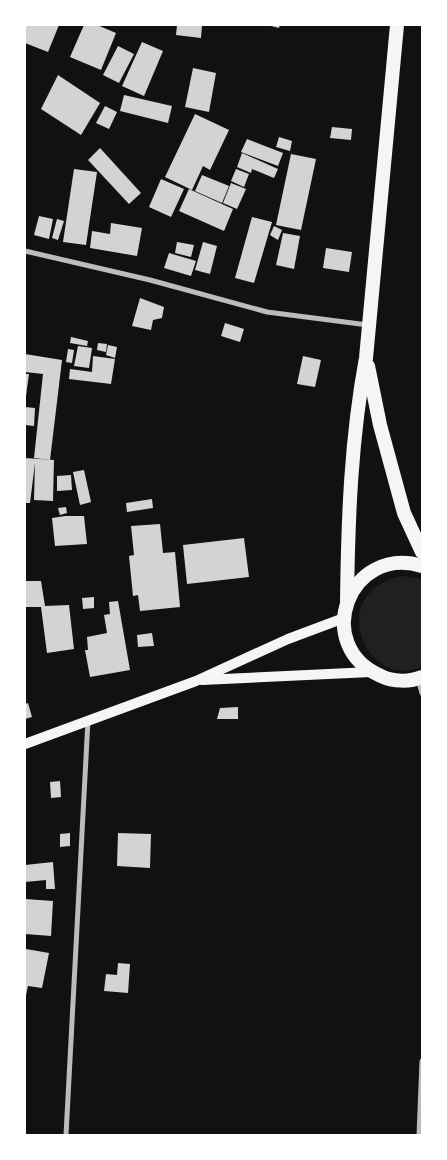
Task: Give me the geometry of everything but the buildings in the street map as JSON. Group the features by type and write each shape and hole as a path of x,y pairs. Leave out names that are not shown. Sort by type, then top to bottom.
{"highway":[{"path":"396,25 366,358 357,405 348,506 347,601 344,618 345,634 350,649 359,662 371,672 394,680 420,678"},
{"path":"366,358 380,425 404,513 422,552"},
{"path":"347,601 357,584 372,570 390,563 410,562 422,566"}],"main road":[{"path":"25,744 196,681 288,639 344,618"},
{"path":"196,681 371,672"}],"street":[{"path":"25,251 150,280 267,312 368,325"},
{"path":"420,678 422,693"},
{"path":"66,1135 88,720"},
{"path":"419,1135 422,1061"}],"shaded area":[{"path":"403,576 422,579 422,666 403,671 385,666 371,654 362,638 359,619 364,601 378,586"}]}
